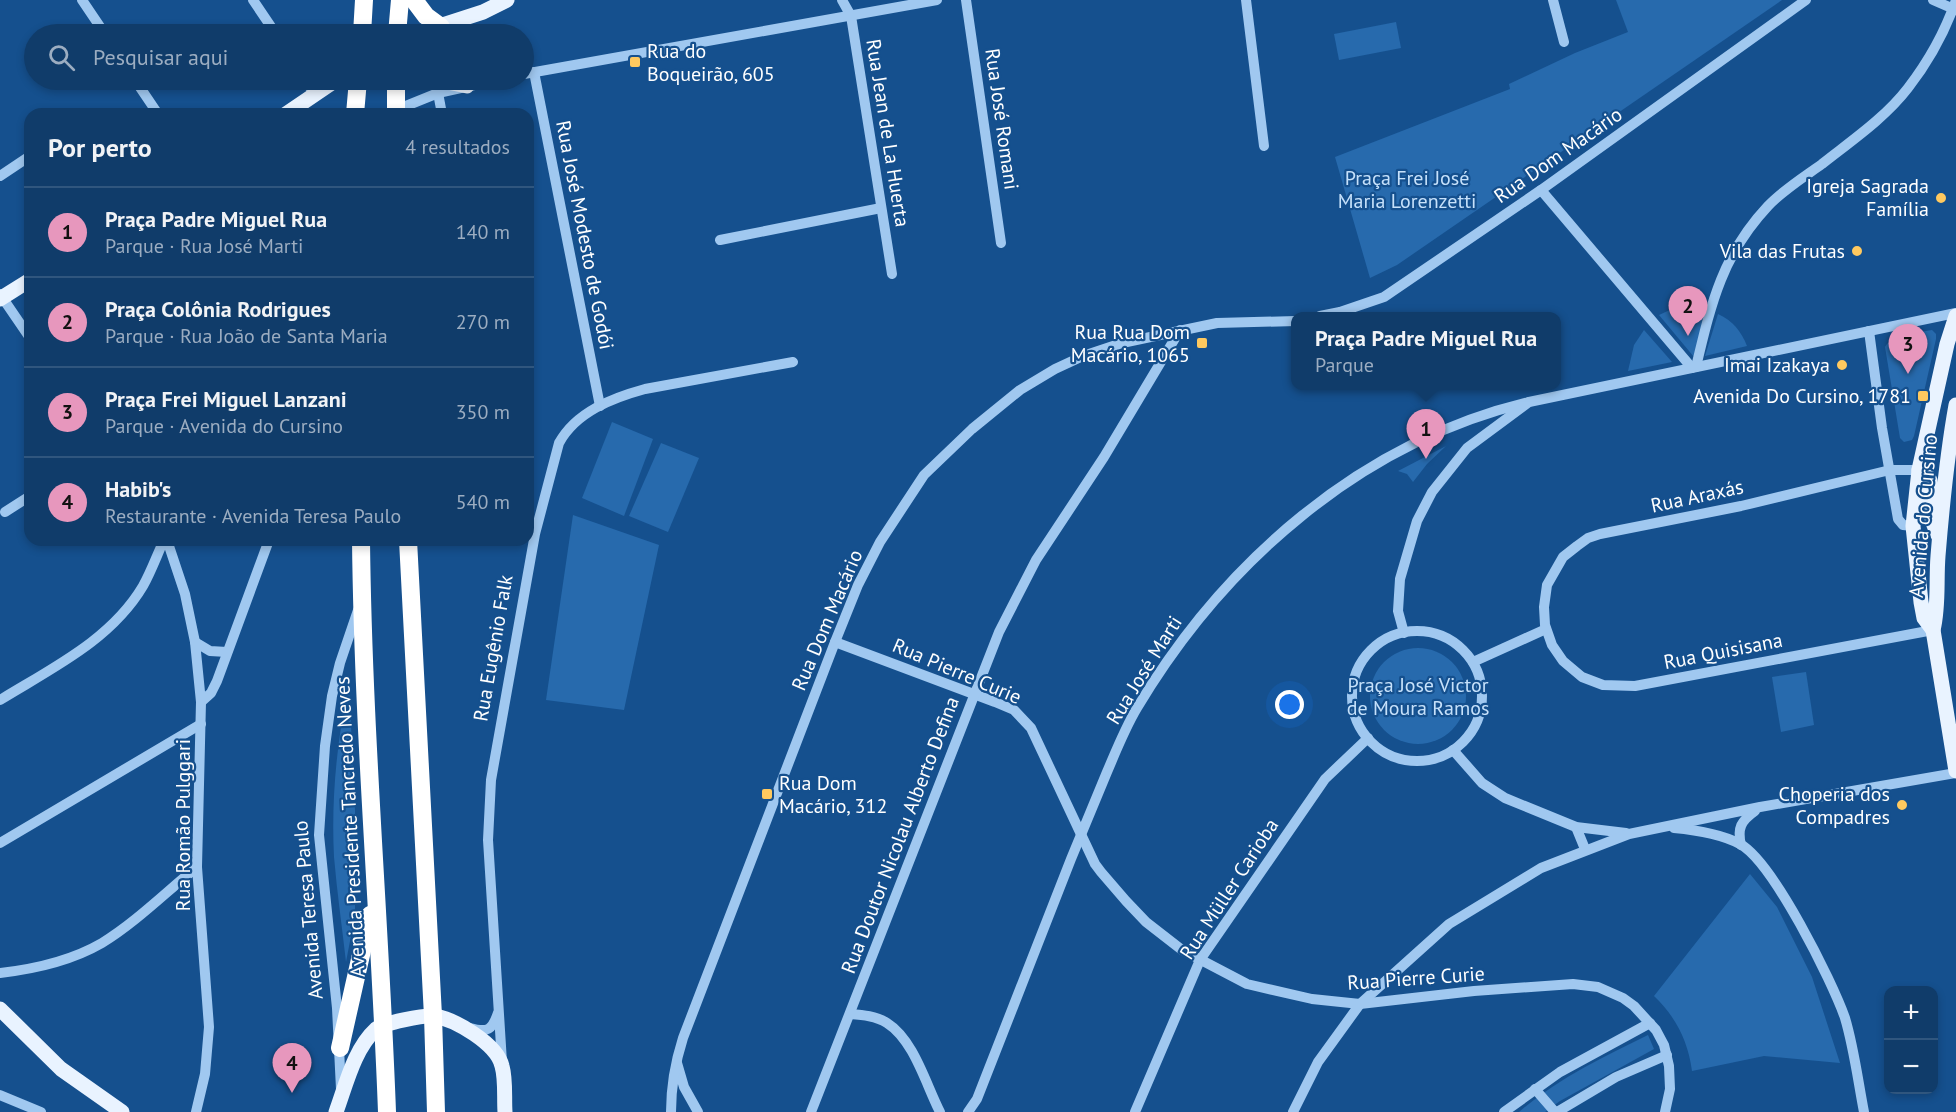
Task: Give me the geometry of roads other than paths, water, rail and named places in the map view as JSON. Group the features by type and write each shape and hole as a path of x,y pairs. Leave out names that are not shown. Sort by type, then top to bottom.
{"highway":[{"path":"363,24 364,0"},
{"path":"398,24 400,0"},
{"path":"414,0 436,24"},
{"path":"356,108 357,90"},
{"path":"393,108 395,90"},
{"name":"Avenida Presidente Tancredo Neves","path":"361,546 375,893 384,1024 387,1112"},
{"path":"408,546 436,1112"},
{"path":"340,1048 375,893"}],"main road":[{"path":"458,24 507,0"},
{"path":"295,108 322,90"},
{"path":"1,297 24,283"},
{"name":"Avenida do Cursino","path":"1933,630 1924,618 1913,526 1919,470 1947,344 1956,314"},
{"name":"Avenida do Cursino","path":"1956,405 1939,537 1936,615 1933,630 1956,772"},
{"path":"1919,470 1927,472 1930,478 1930,511 1939,537"},
{"path":"0,1009 61,1069 122,1112"},
{"path":"339,1105 359,1052 368,1038 384,1024 433,1016 465,1027 485,1042 502,1064"},
{"name":"Rua Eugênio Falk","path":"502,1064 505,1112"}],"street":[{"path":"82,0 98,24"},
{"path":"254,0 270,24"},
{"name":"Rua Jean de La Huerta","path":"842,0 851,16 892,274"},
{"path":"534,72 937,0"},
{"name":"Rua José Romani","path":"966,0 1001,243"},
{"path":"1246,0 1264,146"},
{"path":"1552,0 1564,42"},
{"name":"Rua Dom Macário","path":"1340,312 1384,297 1541,190 1806,0"},
{"path":"1694,367 1710,309 1724,270 1745,235 1769,205 1874,122 1907,90 1930,57 1955,6 1933,0"},
{"path":"142,90 154,108"},
{"path":"312,90 315,95"},
{"path":"400,108 430,90"},
{"path":"438,90 441,108"},
{"name":"Rua José Modesto de Godói","path":"533,90 600,406"},
{"path":"0,176 24,160"},
{"path":"1541,190 1694,367"},
{"path":"720,240 881,208"},
{"path":"1,297 24,330"},
{"name":"Rua José Marti","path":"968,1112 977,1099 1081,834 1135,710 1192,626 1231,580 1278,535 1317,503 1357,475 1400,450 1497,410 1956,314"},
{"name":"Rua Dom Macário","path":"671,1112 671,1088 676,1059 835,642 858,585 880,542 924,475 965,435 1020,390 1055,369 1083,356 1122,343 1231,321 1291,321"},
{"name":"Rua Doutor Nicolau Alberto Defina","path":"811,1112 999,632 1036,560 1104,456 1180,330"},
{"path":"1869,332 1882,428 1898,519 1903,525 1913,526"},
{"name":"Rua Eugênio Falk","path":"534,526 559,442 566,430 600,406 626,394 645,389 793,362"},
{"path":"1404,633 1398,611 1400,579 1417,521 1432,492 1467,448 1529,402"},
{"name":"Rua Araxás","path":"1546,628 1544,607 1547,585 1563,557 1588,538 1741,506 1890,470 1919,470"},
{"path":"5,512 24,499"},
{"path":"0,700 98,638 124,611 143,586 162,546"},
{"name":"Rua Romão Pulggari","path":"167,546 185,594 195,642 201,702 197,867 209,1027 205,1074 196,1112"},
{"path":"201,702 211,693 217,681 267,546"},
{"name":"Rua Eugênio Falk","path":"502,1064 488,840 490,790 530,546"},
{"name":"Avenida Teresa Paulo","path":"339,1105 340,1048 319,835 325,746 332,696 339,663 362,601"},
{"path":"1473,662 1546,628"},
{"name":"Rua Quisisana","path":"1546,628 1552,645 1563,661 1582,677 1603,685 1616,686 1635,686 1933,630"},
{"path":"1420,631 1443,636 1462,649 1473,662 1482,687 1481,709 1473,731 1453,750 1435,759 1411,761 1390,755 1368,738 1358,722 1352,695 1357,673 1362,662 1388,638 1420,631"},
{"path":"195,642 210,651 227,652"},
{"name":"Rua Pierre Curie","path":"835,642 1014,710 1026,722 1039,742 1095,864 1126,901 1161,935 1182,950 1231,977 1260,987 1312,999 1360,1004 1474,991 1584,984 1598,987 1623,998 1656,1030 1667,1055 1670,1089 1665,1112"},
{"path":"0,843 201,723"},
{"name":"Rua Müller Carioba","path":"1135,1112 1200,960 1325,779 1368,738"},
{"path":"1453,750 1482,783 1505,798 1576,827 1629,834"},
{"path":"1293,1112 1318,1062 1360,1004 1449,924 1541,868 1629,834 1760,807 1956,772"},
{"path":"1760,807 1745,818 1738,833 1742,844 1774,879 1837,997 1845,1020 1864,1112"},
{"path":"1576,827 1586,849"},
{"path":"1659,828 1706,833 1742,844"},
{"path":"0,973 47,965 102,943 124,928 197,867"},
{"path":"465,1027 482,1031 488,1029 495,1023 499,1010"},
{"path":"850,1014 869,1016 886,1022 892,1028 913,1052 940,1112"},
{"path":"1504,1112 1560,1072 1650,1023"},
{"path":"1535,1089 1556,1112 1616,1077 1667,1055"},
{"path":"676,1059 690,1101 698,1112"},
{"path":"2,1099 41,1112"}],"place":[{"name":"Rua do Boqueirão, 605","path":"635,62"},
{"name":"Igreja Sagrada Família","path":"1941,198"},
{"name":"Vila das Frutas","path":"1857,251"},
{"name":"Praça Colônia Rodrigues","path":"1688,336"},
{"name":"Rua Rua Dom Macário, 1065","path":"1202,343"},
{"name":"Imai Izakaya","path":"1842,365"},
{"name":"Praça Frei Miguel Lanzani","path":"1908,374"},
{"name":"Avenida Do Cursino, 1781","path":"1923,396"},
{"name":"Praça Padre Miguel Rua","path":"1426,459"},
{"name":"Rua Dom Macário, 312","path":"767,794"},
{"name":"Choperia dos Compadres","path":"1902,805"},
{"name":"Habib's","path":"292,1093"}],"park label":[{"name":"Praça Frei José Maria Lorenzetti","path":"1407,190"},
{"name":"Praça José Victor de Moura Ramos","path":"1418,696"}]}
